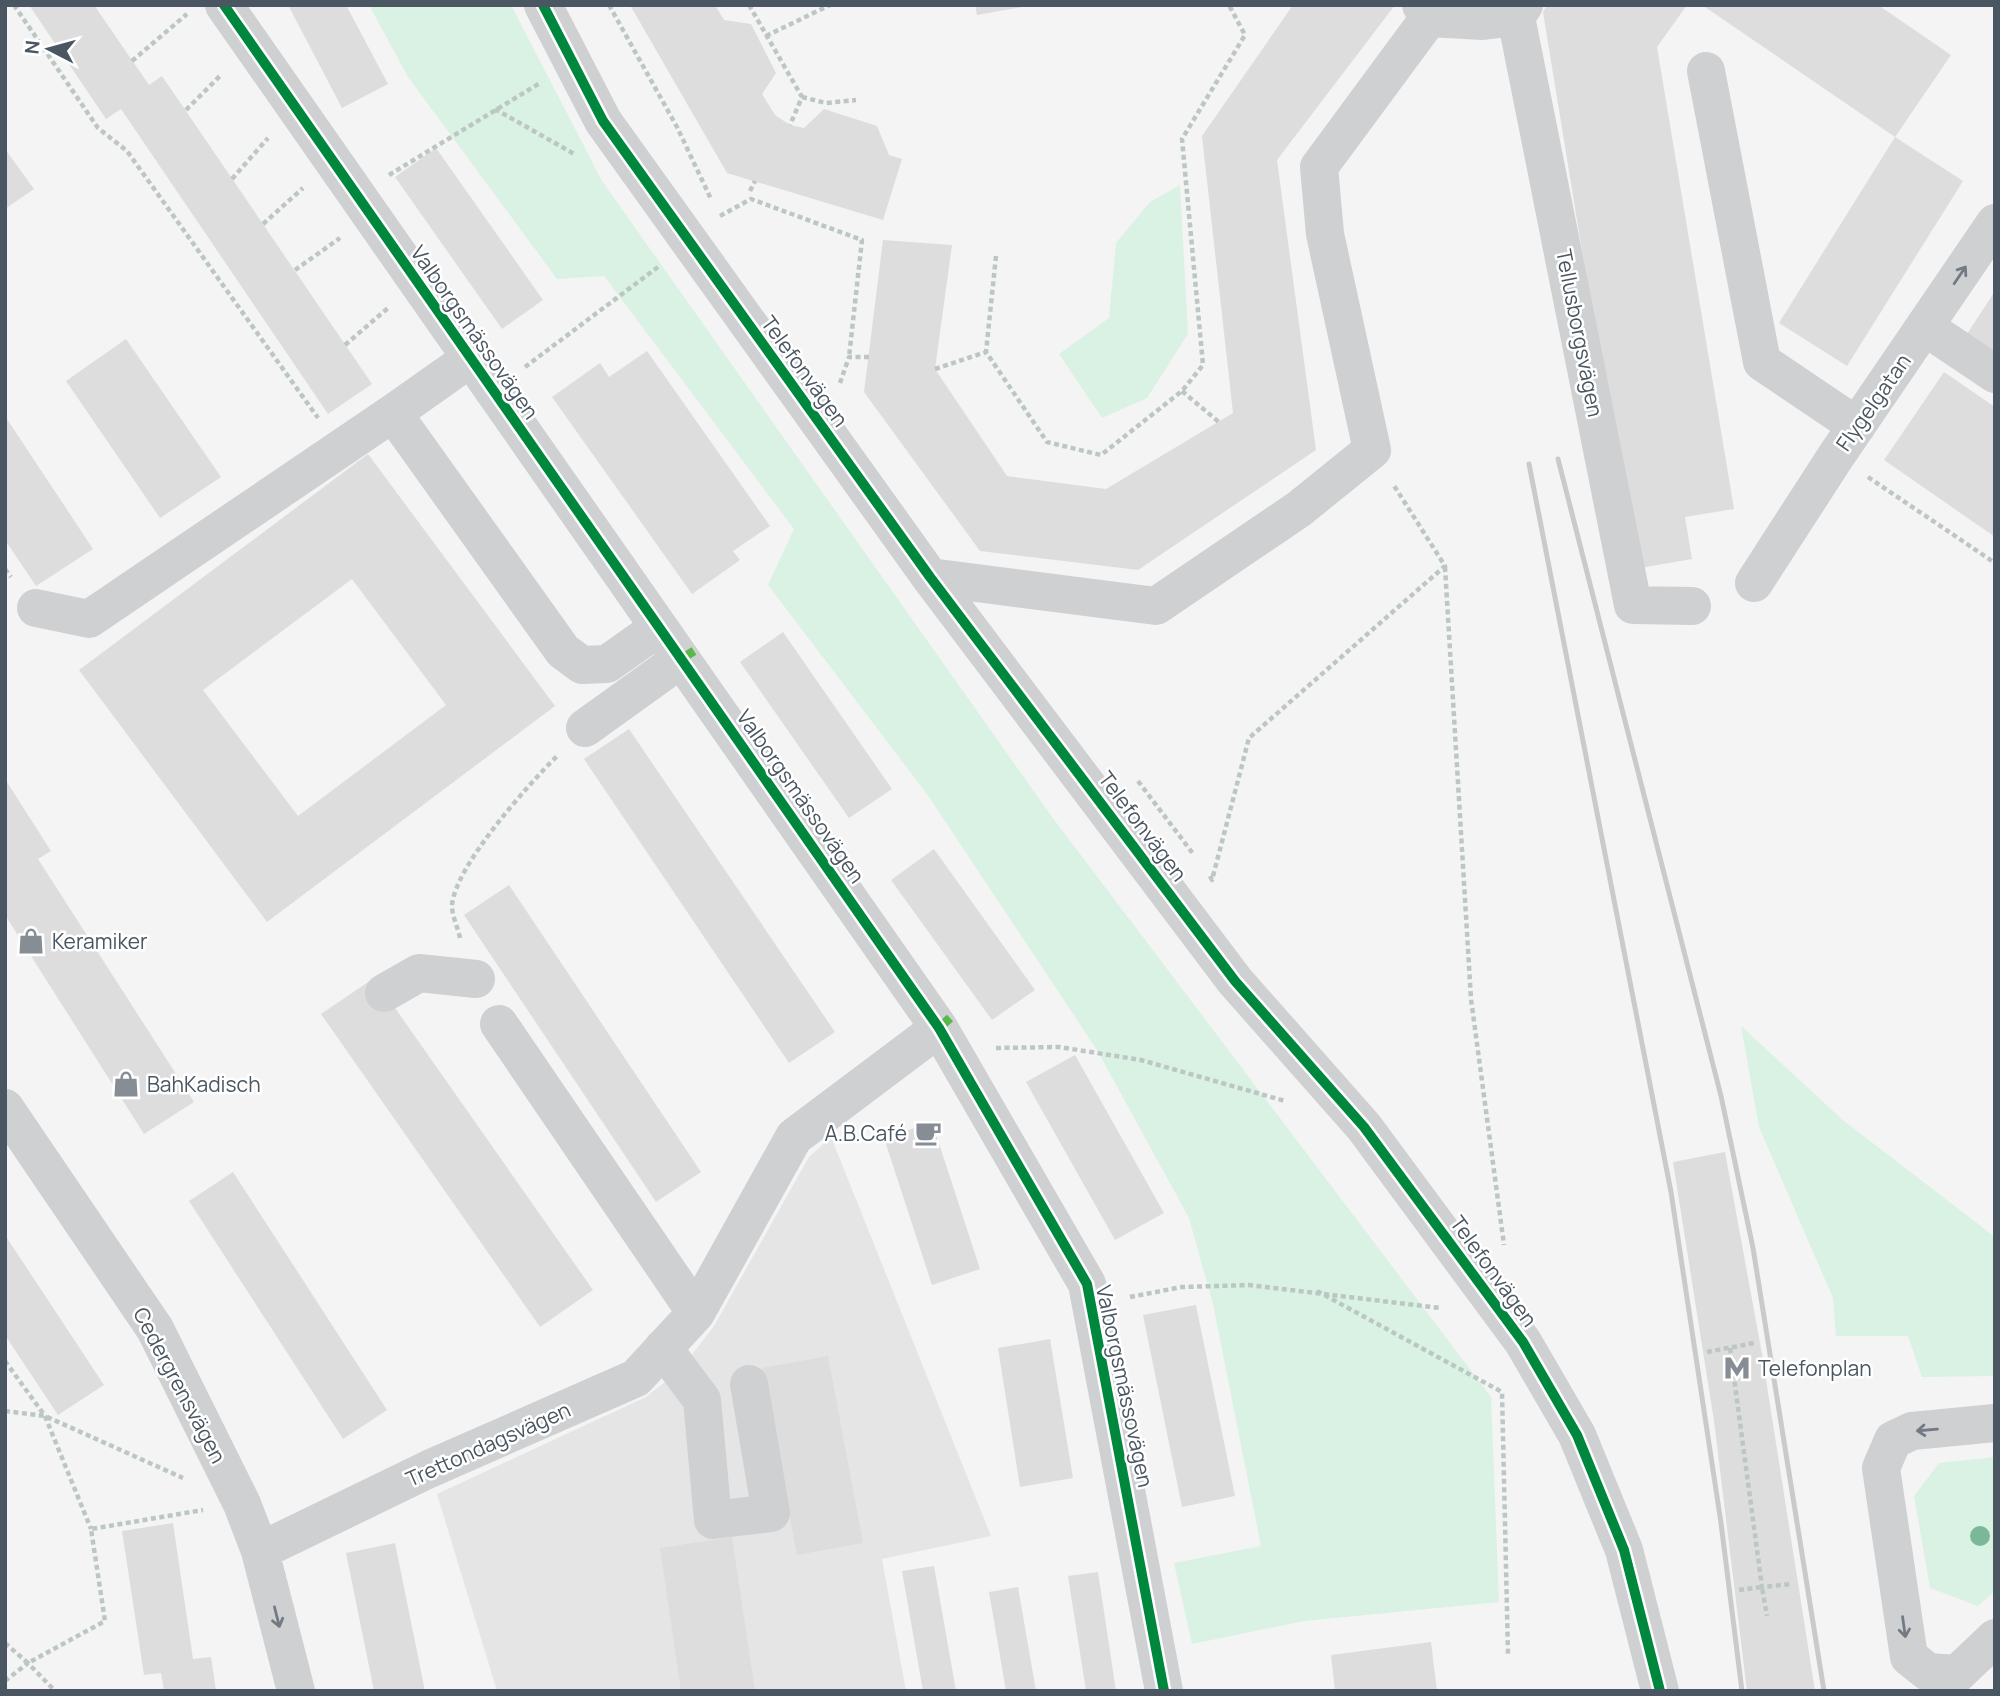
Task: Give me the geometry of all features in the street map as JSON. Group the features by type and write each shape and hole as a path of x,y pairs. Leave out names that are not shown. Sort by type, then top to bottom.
{"street":[{"name":"Telefonvägen","path":"543,5 603,121 701,232 930,577 1236,981 1364,1127 1523,1342 1577,1435 1624,1550 1660,1691"},
{"name":"Valborgsmässovägen","path":"208,8 471,358 939,1028 1087,1284 1164,1691"},
{"path":"930,577 1156,606 1299,509 1372,450 1325,234 1319,167 1425,11 1483,21 1520,11"},
{"name":"Tellusborgsvägen","path":"1520,11 1633,605 1692,606"},
{"path":"1706,71 1762,362 1846,441"},
{"name":"Flygelgatan","path":"1754,583 1846,441 1995,223"},
{"path":"1925,327 1995,374"},
{"name":"Valborgsmässovägen","path":"36,608 89,619 471,358"},
{"path":"393,413 563,651 582,665 607,664 658,628"},
{"path":"585,728 681,659"},
{"path":"384,993 419,973 476,979"},
{"path":"499,1024 696,1313"},
{"name":"Trettondagsvägen","path":"260,1551 429,1469 636,1378 696,1313 794,1137 939,1028"},
{"name":"Cedergrensvägen","path":"5,1108 155,1328 242,1504 260,1551 296,1691"},
{"path":"663,1348 702,1400 713,1520 771,1513 749,1384"},
{"path":"1995,1423 1912,1431 1893,1440 1881,1468 1909,1657 1928,1672 1957,1674 1995,1638"}],"path":[{"path":"14,5 98,128 127,151 324,426"},
{"path":"609,5 677,127 720,216 728,227"},
{"path":"749,5 802,97 827,103 856,100"},
{"path":"766,36 823,6 830,5"},
{"path":"996,256 986,352 1047,442 1101,455 1182,391 1203,365 1182,139 1245,35 1229,5"},
{"path":"132,61 208,8"},
{"path":"186,110 230,66"},
{"path":"400,166 546,79"},
{"path":"790,125 802,97"},
{"path":"495,109 588,161"},
{"path":"232,179 276,130"},
{"path":"263,224 312,181"},
{"path":"750,191 755,181"},
{"path":"516,374 554,348 720,216 751,199 862,240 849,357 840,383"},
{"path":"295,270 347,234"},
{"path":"345,345 394,303"},
{"path":"935,369 986,352"},
{"path":"849,357 869,357"},
{"path":"832,372 847,394"},
{"path":"1182,391 1220,423"},
{"path":"1846,441 1995,563"},
{"path":"1372,450 1445,566 1471,999 1504,1250"},
{"path":"1204,869 1212,880 1249,738 1445,566"},
{"path":"476,979 452,906 458,884 477,847 550,763 585,728"},
{"path":"1130,772 1196,858"},
{"path":"984,1049 1059,1047 1141,1060 1287,1101"},
{"path":"1116,1300 1182,1287 1249,1285 1317,1291 1440,1308"},
{"path":"1317,1291 1502,1392 1508,1654"},
{"path":"1707,1352 1754,1343"},
{"path":"1730,1348 1767,1616"},
{"path":"5,1361 45,1416 91,1529 105,1621 29,1663 5,1681"},
{"path":"5,1411 45,1416 186,1479"},
{"path":"91,1529 242,1504"},
{"path":"1739,1590 1791,1584"},
{"path":"5,1643 29,1663 55,1691"}],"shaded area":[{"path":"831,1137 991,1536 882,1559 906,1691 497,1691 437,1494 646,1397 680,1370 714,1326 809,1157"}],"green space":[{"path":"369,5 511,5 602,181 1052,817 1491,1397 1499,1602 1304,1621 1192,1644 1174,1563 1261,1546 1213,1304 1189,1218 1097,1050 927,794 768,585 794,529 604,276 557,279 408,77"},
{"path":"1180,185 1188,334 1147,398 1102,418 1059,354 1109,318 1116,243 1150,202"},
{"path":"1741,1026 1844,1121 1995,1237 1995,1376 1922,1377 1908,1336 1836,1336 1833,1298 1759,1127"},
{"path":"1995,1457 1995,1591 1978,1606 1930,1588 1914,1496 1939,1463"}],"building":[{"path":"29,5 94,5 149,85 162,76 372,384 328,414 121,109 106,119"},
{"path":"288,5 346,5 388,84 342,108"},
{"path":"630,5 715,5 724,20 751,24 776,73 762,94 775,115 790,125 804,128 824,109 877,126 889,155 902,159 883,220 727,173"},
{"path":"975,5 1022,5 1022,7 977,15"},
{"path":"1293,5 1395,5 1277,160 1316,450 1138,570 980,551 864,392 883,240 952,245 935,369 1007,476 1106,489 1233,413 1202,136"},
{"path":"1547,5 1687,5 1657,47 1734,509 1685,517 1692,559 1634,569 1543,12"},
{"path":"1702,5 1878,5 1951,55 1895,137"},
{"path":"1895,137 1963,181 1847,366 1779,323"},
{"path":"436,148 543,300 502,329 395,177"},
{"path":"5,149 34,189 5,209"},
{"path":"1995,291 1995,351 1967,334"},
{"path":"126,339 221,477 160,518 66,381"},
{"path":"647,351 770,526 733,551 740,560 692,594 552,397 600,363 609,377"},
{"path":"1944,372 1995,407 1995,537 1884,460"},
{"path":"5,416 93,549 36,586 5,540"},
{"path":"368,454 555,706 267,922 79,670","holes":["352,579 446,705 298,816 203,690"]},
{"path":"783,632 892,789 849,818 740,662"},
{"path":"629,729 835,1032 789,1063 584,759"},
{"path":"5,779 51,851 38,859 194,1102 144,1134 5,915"},
{"path":"934,849 1035,990 992,1020 891,880"},
{"path":"509,885 701,1172 656,1202 464,915"},
{"path":"374,978 593,1290 540,1327 321,1014"},
{"path":"1075,1055 1164,1213 1115,1240 1026,1082"},
{"path":"932,1122 980,1269 932,1285 884,1138"},
{"path":"1725,1152 1762,1354 1815,1691 1747,1691 1714,1421 1673,1162"},
{"path":"233,1172 387,1410 343,1439 189,1201"},
{"path":"5,1235 104,1385 58,1415 5,1335"},
{"path":"1196,1305 1235,1496 1182,1507 1143,1315"},
{"path":"1050,1339 1073,1478 1020,1487 998,1348"},
{"path":"828,1356 863,1543 797,1555 762,1368"},
{"path":"173,1523 193,1659 211,1657 216,1691 164,1691 161,1673 144,1675 122,1531"},
{"path":"732,1537 755,1691 681,1691 660,1548"},
{"path":"395,1543 425,1691 374,1691 346,1553"},
{"path":"934,1566 956,1691 923,1691 902,1571"},
{"path":"1098,1572 1116,1691 1086,1691 1068,1576"},
{"path":"1018,1587 1036,1691 1006,1691 989,1592"},
{"path":"1431,1642 1437,1691 1335,1691 1331,1655"}],"railway":[{"path":"1558,459 1721,1096 1753,1248 1824,1691"},
{"path":"1529,464 1671,1192 1721,1523 1742,1691"}],"marked path":[{"path":"681,659 694,651"},
{"path":"939,1028 950,1018"}],"cycle path":[{"path":"224,5 939,1028 1087,1284 1164,1691"},
{"path":"543,5 603,121 930,577 1235,981 1364,1127 1523,1342 1577,1435 1624,1550 1660,1691"}],"place":[{"name":"Keramiker","path":"31,941"},
{"name":"BahKadisch","path":"126,1084"},
{"name":"A.B.Café","path":"928,1133"},
{"name":"Telefonplan","path":"1737,1368"}]}
